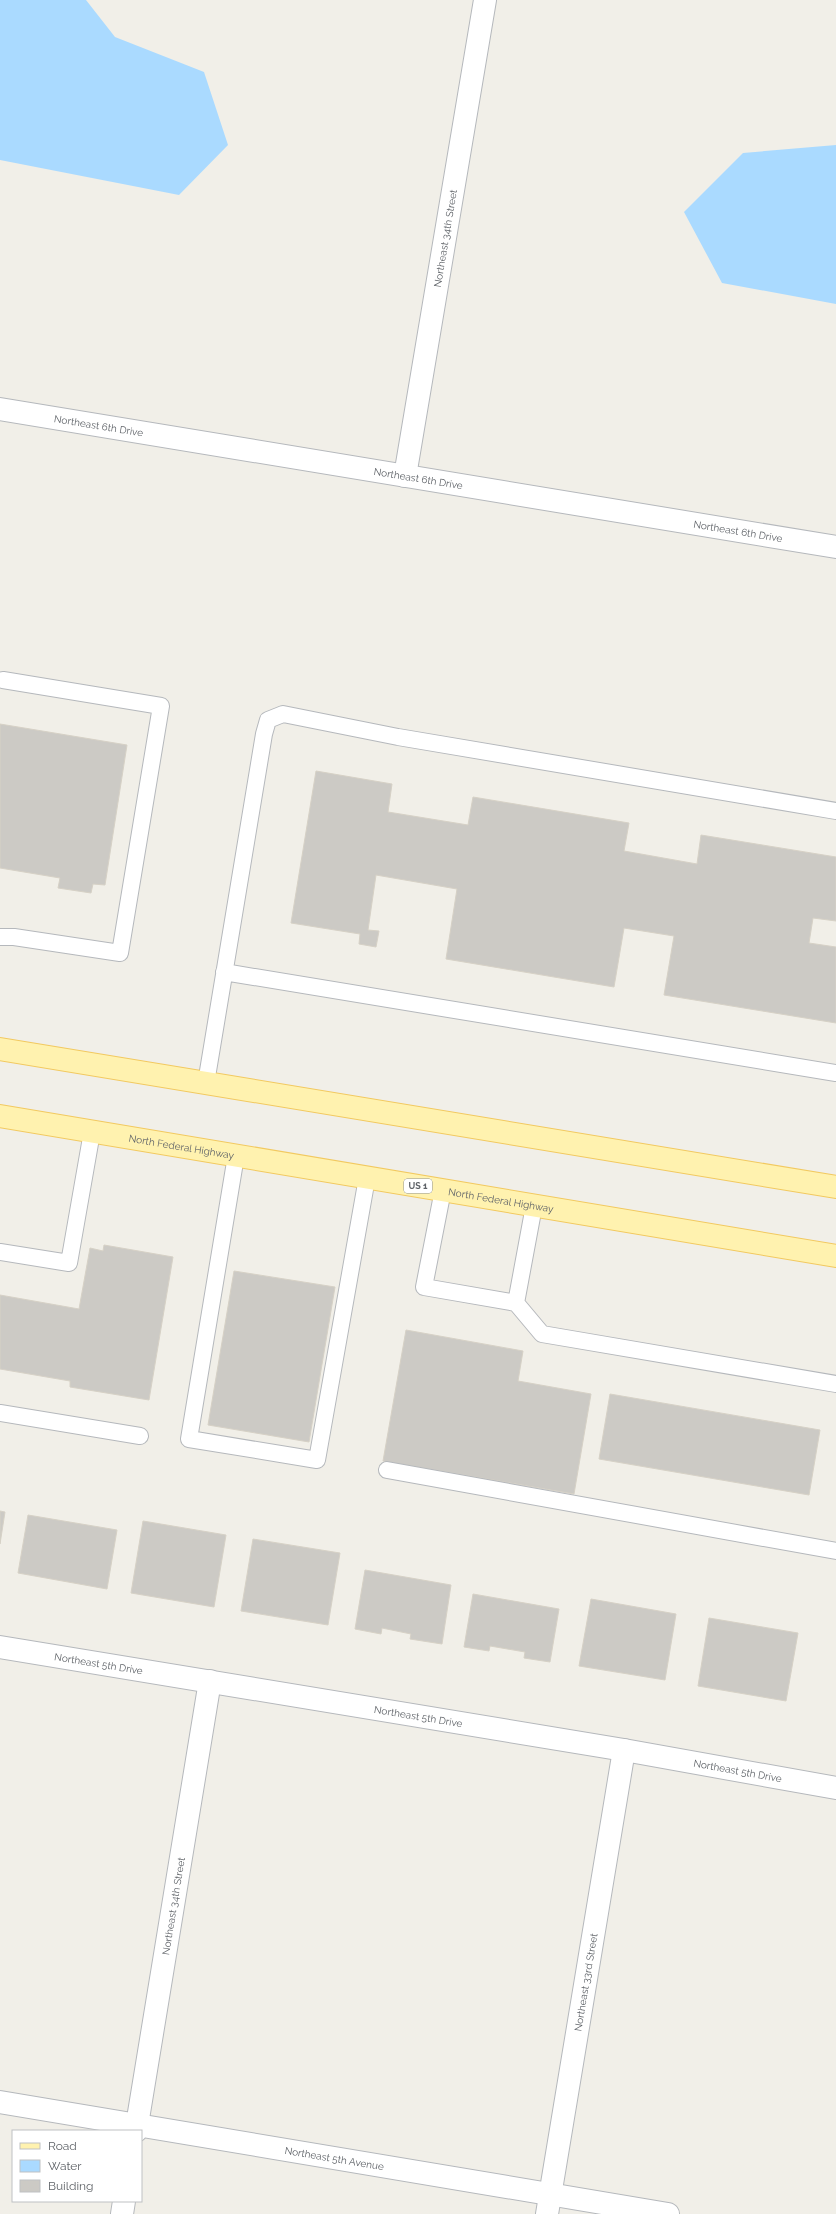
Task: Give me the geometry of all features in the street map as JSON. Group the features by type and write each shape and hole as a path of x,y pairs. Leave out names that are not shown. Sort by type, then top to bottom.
{"main road":[{"path":"0,1049 836,1187"},
{"name":"North Federal Highway","path":"0,1116 836,1256"}],"street":[{"name":"Northeast 34th Street","path":"405,476 485,0"},
{"name":"Northeast 6th Drive","path":"0,409 836,548"},
{"name":"Northeast 5th Drive","path":"0,1647 624,1750 836,1788"},
{"name":"Northeast 34th Street","path":"136,2128 210,1681"},
{"name":"Northeast 33rd Street","path":"549,2204 624,1750"},
{"name":"Northeast 5th Avenue","path":"0,2102 549,2204 668,2214"},
{"path":"122,2214 124,2202"}],"lane":[{"path":"0,937 14,937 120,953 161,706 3,680"},
{"path":"206,1083 264,734 268,720 283,714 398,737 836,811"},
{"path":"224,972 836,1073"},
{"path":"0,1252 69,1263 92,1132"},
{"path":"236,1156 189,1439 317,1460 367,1178"},
{"path":"443,1190 424,1287 516,1304 542,1334 836,1384"},
{"path":"516,1304 534,1206"},
{"path":"0,1413 140,1436"},
{"path":"387,1470 836,1551"}],"water":[{"path":"0,0 86,0 115,37 204,72 228,145 179,195 0,160"},
{"path":"836,145 836,304 722,283 684,212 743,153"}],"building":[{"path":"0,724 127,745 105,885 93,884 91,893 58,888 60,878 0,868"},
{"path":"316,771 392,784 388,812 468,825 473,797 629,823 624,851 697,864 701,835 836,857 836,921 813,918 809,943 836,947 836,1023 664,995 674,936 624,928 614,987 446,959 457,889 376,875 368,930 379,931 376,947 359,944 360,934 291,923"},
{"path":"104,1245 173,1257 149,1400 70,1387 70,1381 0,1369 0,1295 79,1309 90,1248 103,1251"},
{"path":"234,1271 335,1287 309,1442 208,1425"},
{"path":"406,1330 523,1351 518,1381 591,1394 574,1494 383,1461"},
{"path":"610,1394 820,1430 809,1495 599,1459"},
{"path":"0,1511 5,1512 0,1544"},
{"path":"28,1515 117,1530 107,1589 18,1573"},
{"path":"143,1521 226,1535 214,1607 131,1593"},
{"path":"253,1539 340,1553 328,1625 241,1611"},
{"path":"365,1570 451,1585 442,1644 410,1639 411,1634 382,1628 381,1634 355,1629"},
{"path":"473,1594 559,1609 550,1662 524,1658 525,1652 490,1646 489,1651 464,1647"},
{"path":"591,1599 676,1614 665,1680 579,1666"},
{"path":"709,1618 798,1633 786,1701 698,1686"}]}
